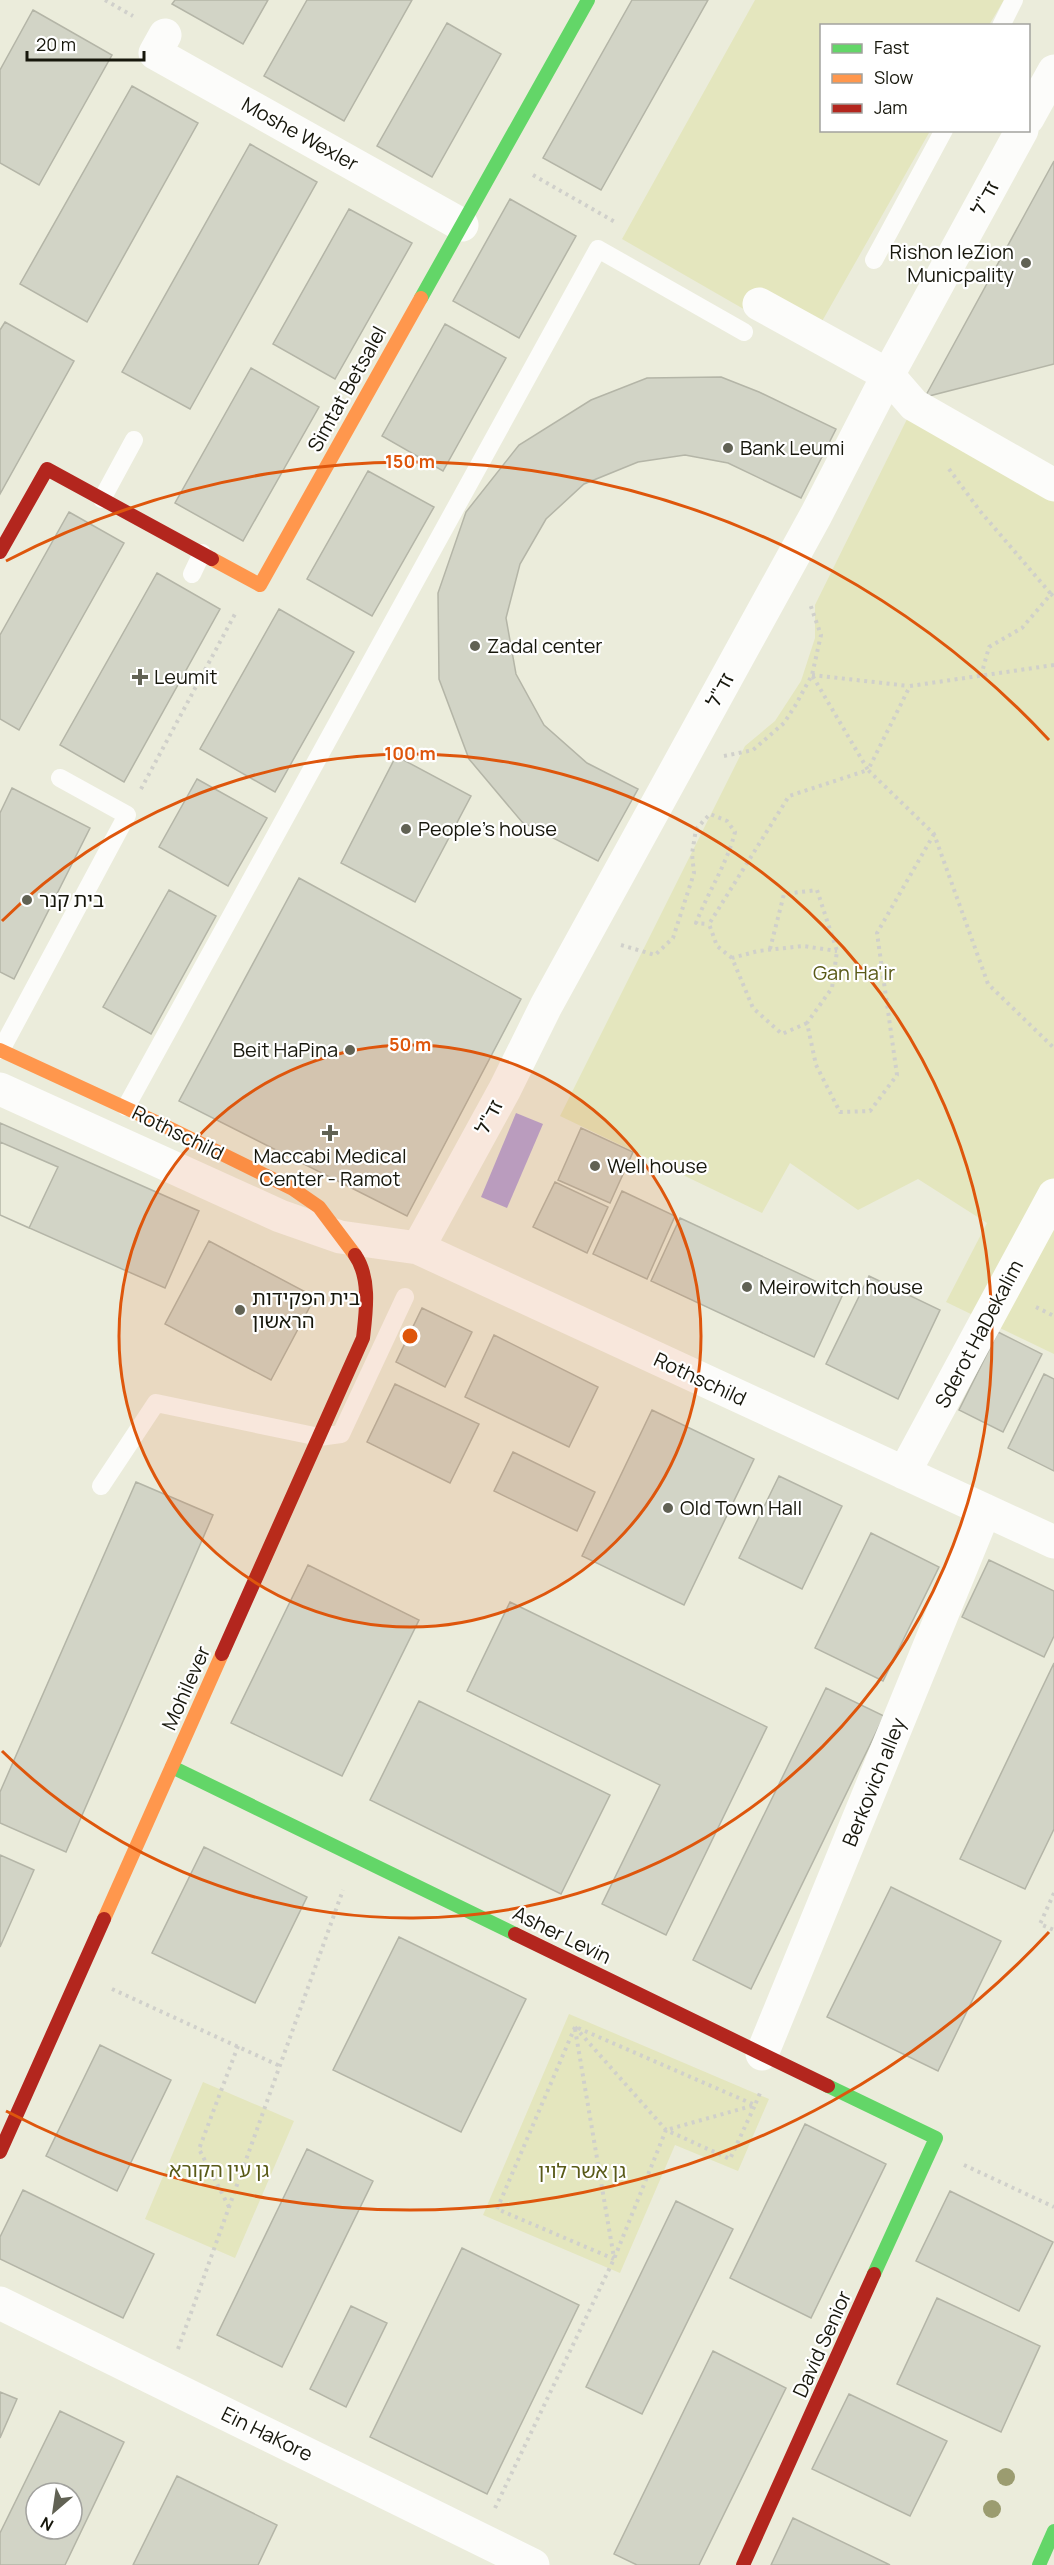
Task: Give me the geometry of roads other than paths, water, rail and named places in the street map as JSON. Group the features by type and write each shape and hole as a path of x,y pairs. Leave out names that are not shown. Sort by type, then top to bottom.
{"street":[{"name":"Simtat Betsalel","path":"0,552 47,469 260,585 588,0"},
{"name":"Moshe Wexler","path":"165,35 155,53 462,225"},
{"path":"1030,116 1054,71"},
{"name":"זד\"ל","path":"418,1248 505,1089 585,933 816,515 888,375 1021,132"},
{"path":"759,304 888,375 915,405 1054,485"},
{"name":"Rothschild","path":"1,1050 126,1107 293,1189 319,1207 340,1237"},
{"name":"Rothschild","path":"0,1089 280,1216 340,1237 418,1248 1054,1542"},
{"name":"Sderot HaDekalim","path":"904,1473 1054,1195"},
{"name":"Mohilever","path":"0,2152 363,1338 366,1299 359,1262 340,1237"},
{"name":"Berkovich alley","path":"769,2057 813,1932 985,1510"},
{"name":"Asher Levin","path":"172,1767 936,2139"},
{"name":"David Senior","path":"743,2565 936,2139"},
{"name":"Ein HaKore","path":"0,2303 533,2565"},
{"path":"1039,2565 1054,2531"}],"lane":[{"path":"1001,24 1014,0"},
{"path":"874,260 943,132"},
{"path":"126,1107 598,249 744,332"},
{"path":"102,499 134,440"},
{"path":"192,574 202,553"},
{"path":"1,1050 127,815 60,778"},
{"path":"101,1486 156,1404 318,1437 341,1434 405,1297"}],"place":[{"name":"Rishon leZion Municpality","path":"1026,263"},
{"name":"Bank Leumi","path":"728,448"},
{"name":"Zadal center","path":"475,646"},
{"name":"Leumit","path":"140,677"},
{"name":"People's house","path":"406,829"},
{"name":"בית קנר","path":"27,900"},
{"name":"Beit HaPina","path":"350,1050"},
{"name":"Maccabi Medical Center - Ramot","path":"330,1133"},
{"name":"Well house","path":"595,1166"},
{"name":"Meirowitch house","path":"747,1287"},
{"name":"בית הפקידות הראשון","path":"240,1310"},
{"name":"Old Town Hall","path":"668,1508"}],"park label":[{"name":"Gan Ha'ir","path":"854,973"},
{"name":"גן עין הקורא","path":"219,2170"},
{"name":"גן אשר לוין","path":"582,2171"}]}
